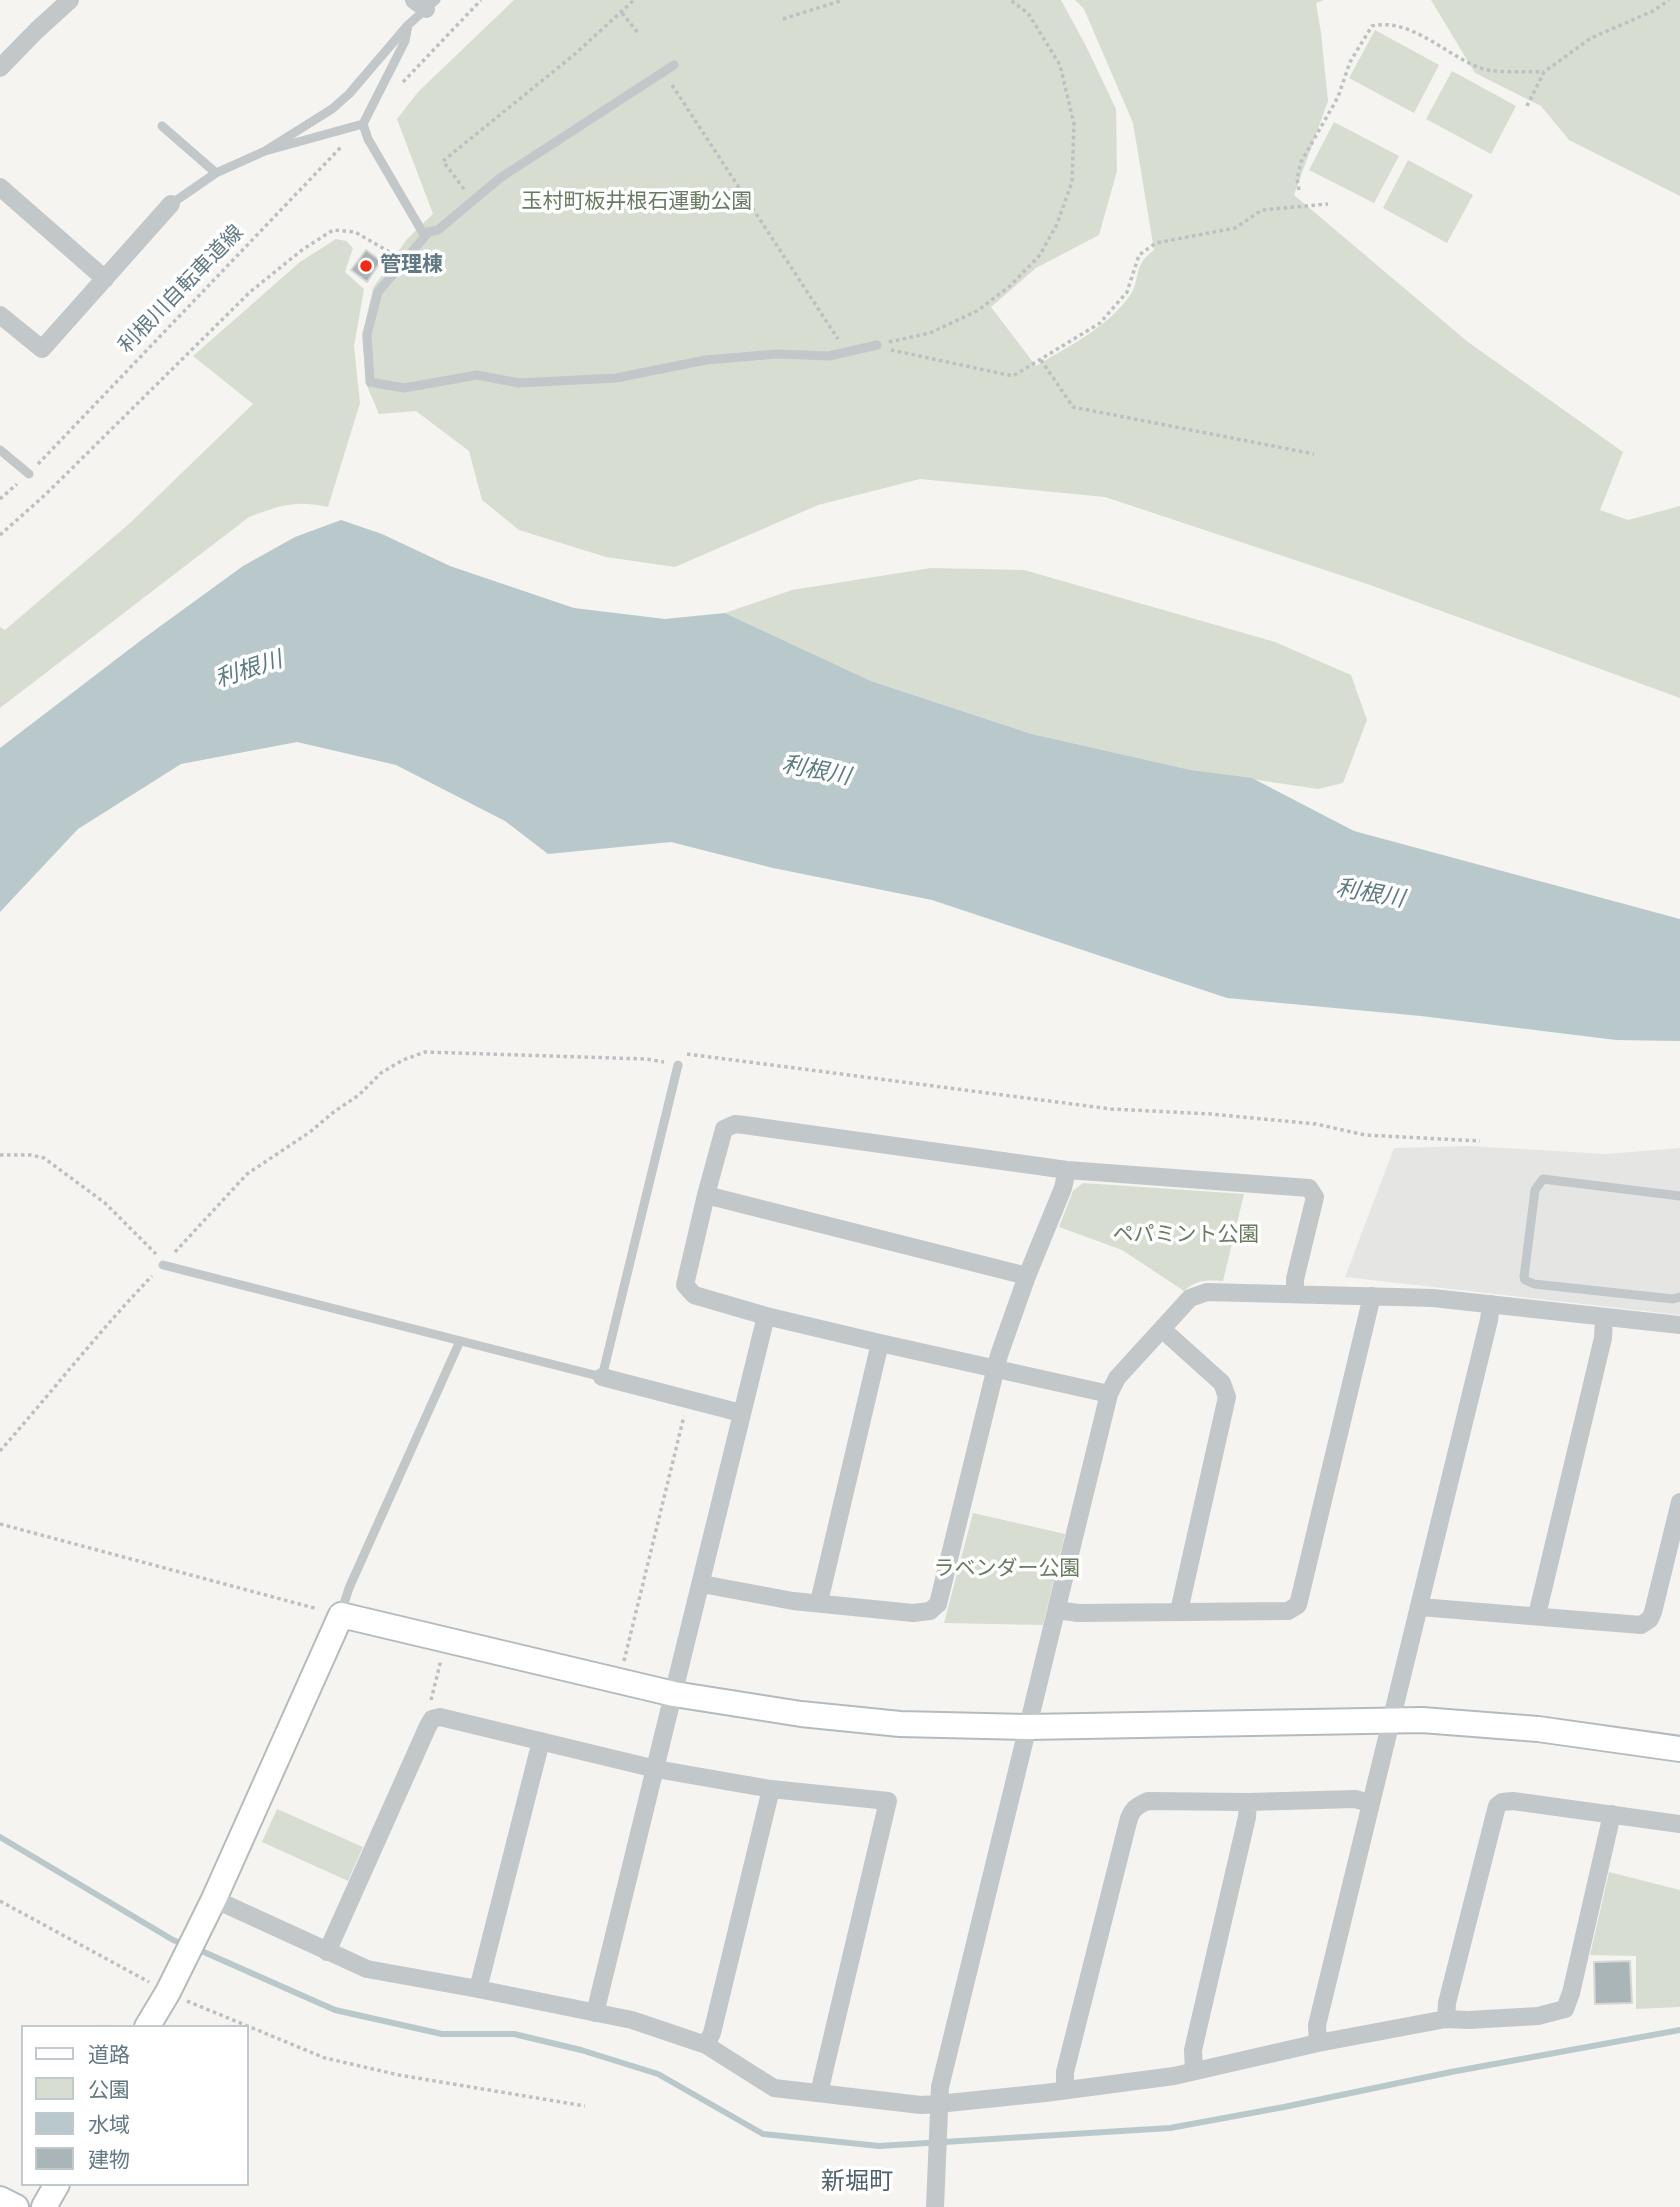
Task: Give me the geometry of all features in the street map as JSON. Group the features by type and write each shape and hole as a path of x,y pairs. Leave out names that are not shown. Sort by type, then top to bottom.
{"street":[{"path":"0,68 70,0"},
{"path":"0,187 105,279"},
{"path":"0,316 41,349 171,204"},
{"path":"1109,1394 995,1371 766,1315 694,1294 685,1286 722,1133 735,1124 1067,1170 1309,1188 1315,1197 1295,1279 1295,1294"},
{"path":"702,1584 793,1601 913,1613 930,1611 938,1604 995,1371 1027,1276 1063,1188 1067,1170"},
{"path":"706,1195 1027,1276"},
{"path":"935,2207 940,2087 1109,1394 1117,1378 1190,1298 1220,1291 1433,1298 1680,1325"},
{"path":"1057,1610 1078,1613 1288,1611 1298,1605 1372,1296"},
{"path":"1318,2043 1317,2025 1491,1304"},
{"path":"595,2013 766,1315"},
{"path":"1536,1615 1603,1338 1604,1317"},
{"path":"1163,1330 1222,1383 1227,1397 1179,1611"},
{"path":"819,1602 880,1343"},
{"path":"602,1377 741,1413"},
{"path":"1420,1607 1634,1625 1646,1622 1653,1612 1680,1502"},
{"path":"148,2025 170,1988 214,1899 341,1615 674,1694 850,1719 900,1724 1027,1727 1422,1720 1538,1729 1680,1749"},
{"path":"327,1952 432,1719 448,1717 656,1769 771,1790 888,1801 819,2093"},
{"path":"478,1989 541,1741"},
{"path":"706,2045 712,2033 771,1790"},
{"path":"1065,2090 1065,2072 1131,1813 1137,1805 1148,1801 1355,1799 1369,1803"},
{"path":"1446,2019 1447,2003 1492,1815 1502,1801 1680,1824"},
{"path":"1194,2071 1193,2050 1247,1817 1248,1802"},
{"path":"214,1899 351,1964 381,1973 478,1989 632,2020 706,2045 775,2088 921,2105 938,2104 1174,2076 1318,2043 1446,2019 1538,2016 1565,2009 1612,1814"},
{"path":"44,2207 56,2186"},
{"path":"0,2199 16,2207"}],"lane":[{"path":"171,204 215,173 265,151 332,109 349,94 425,3"},
{"path":"408,25 405,41 363,124 368,139 423,233 427,234"},
{"path":"674,65 500,178 438,230 427,234 378,292 367,334 370,382 404,388 477,375 519,383 616,378 706,360 777,354 829,356 877,345"},
{"path":"265,151 363,124"},
{"path":"162,126 215,173"},
{"path":"0,450 29,474"},
{"path":"163,1265 602,1377 678,1065"},
{"path":"1680,1196 1543,1179 1535,1190 1524,1277 1534,1284 1673,1299 1680,1297"},
{"path":"341,1615 349,1588 460,1340"}],"path":[{"path":"397,89 481,0"},
{"path":"456,177 443,162 575,54 634,0"},
{"path":"814,9 815,0"},
{"path":"783,19 844,0"},
{"path":"877,345 930,333 977,311 1010,286 1040,255 1057,224 1072,182 1074,124 1060,65 1028,13 1010,0"},
{"path":"1527,106 1544,72 1591,38 1653,11 1669,0"},
{"path":"621,12 638,33"},
{"path":"1299,190 1297,179 1301,162 1338,97 1350,62 1372,26 1384,23 1412,32 1480,69 1544,72"},
{"path":"663,72 846,351"},
{"name":"利根川自転車道線","path":"40,461 347,141"},
{"path":"877,345 1013,376 1100,323 1127,292 1139,255 1156,243 1235,228 1262,210 1328,204"},
{"path":"0,535 45,495 250,292 302,250 333,230 355,232 382,250 407,258"},
{"path":"1041,359 1073,407 1314,454"},
{"path":"0,499 17,484"},
{"path":"0,1451 67,1375 105,1325 247,1174 310,1132 359,1095 381,1073 403,1060 425,1052 646,1059 678,1065 688,1053 1111,1109 1211,1114 1316,1124 1365,1135 1480,1140"},
{"path":"0,1155 44,1158 114,1211 143,1244 153,1250 163,1265"},
{"path":"622,1669 688,1400"},
{"path":"0,1524 341,1615"},
{"path":"432,1719 429,1707 443,1654"},
{"path":"0,1901 170,1988 326,2058 399,2076 585,2106"}],"shaded area":[{"path":"1470,1146 1606,1154 1680,1148 1680,1315 1345,1277 1394,1148"}],"green space":[{"name":"玉村町板井根石運動公園","path":"514,0 1061,0 1116,109 1117,171 1099,235 1036,268 991,307 1036,366 1086,336 1109,318 1133,291 1142,262 1154,250 1133,123 1084,9 1075,0 1324,0 1316,3 1328,101 1294,195 1468,342 1623,452 1600,510 1628,520 1680,506 1680,698 1370,585 1105,497 920,479 818,505 675,567 606,557 519,530 482,500 469,451 416,411 379,414 367,386 362,337 373,288 407,239 433,214 397,119 418,92"},
{"path":"1431,0 1680,0 1680,196 1569,140 1541,106 1475,73"},
{"path":"1375,30 1439,65 1414,113 1349,78"},
{"path":"1452,71 1516,106 1491,154 1426,119"},
{"path":"1334,122 1399,156 1374,203 1309,170"},
{"path":"1408,160 1473,195 1447,243 1383,208"},
{"path":"336,239 346,241 353,248 345,272 364,289 354,346 360,403 328,507 288,505 249,517 0,708 0,627 5,630 130,523 253,404 193,356 300,262"},
{"path":"931,568 1024,570 1275,642 1351,675 1367,720 1343,783 1318,789 1191,770 1032,734 871,681 725,613 792,590"},
{"name":"ペパミント公園","path":"1083,1183 1244,1194 1223,1281 1202,1281 1184,1291 1122,1250 1059,1227 1073,1191"},
{"name":"ラベンダー公園","path":"973,1513 1065,1534 1043,1625 944,1623"},
{"path":"277,1809 363,1847 348,1881 262,1842"},
{"path":"1609,1872 1680,1890 1680,2007 1636,2009 1636,1956 1590,1955"}],"water":[{"name":"利根川","path":"341,520 382,534 450,566 574,608 665,619 725,613 871,681 1032,734 1191,770 1252,778 1354,831 1680,919 1680,1041 1616,1040 1421,1016 1227,998 932,900 773,868 671,842 548,854 505,821 396,765 297,742 181,764 78,829 0,912 0,748 243,566 295,537"}],"building":[{"name":"管理棟","path":"366,250 381,261 367,282 351,270"},
{"path":"1630,1961 1632,2003 1595,2004 1594,1962"}],"waterway":[{"path":"0,1837 173,1940 186,1945"},
{"path":"197,1949 335,2010 442,2034 514,2034 581,2050 658,2074 763,2134 879,2146 1170,2128 1680,2030"}],"place":[{"name":"管理棟","path":"366,266"}],"district":[{"name":"新堀町","path":"857,2183"}]}
